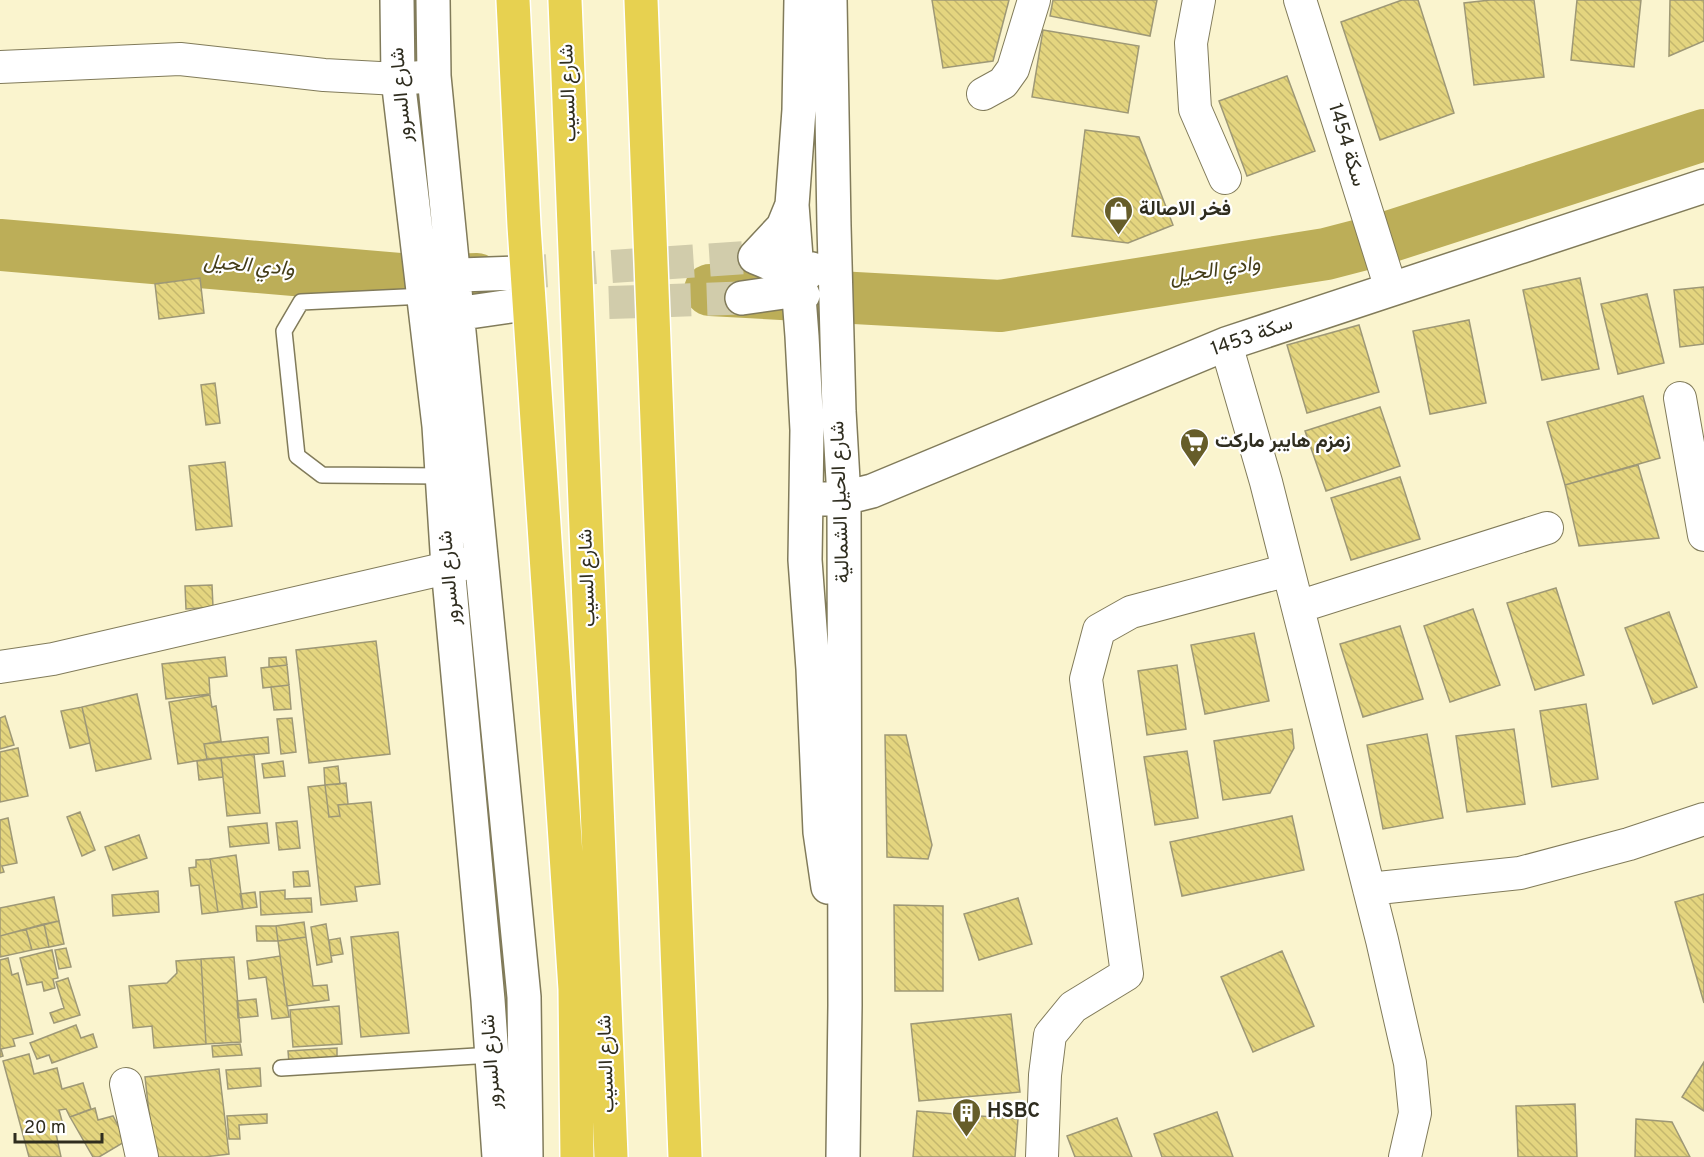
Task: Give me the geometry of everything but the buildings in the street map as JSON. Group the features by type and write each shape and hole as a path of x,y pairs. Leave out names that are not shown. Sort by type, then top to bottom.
{"highway":[{"path":"513,0 524,226 575,989 577,1157"},
{"name":"شارع السيب","path":"565,0 611,1157"},
{"path":"641,0 685,1157"}],"street":[{"name":"شارع السرور","path":"397,0 398,79 481,560 524,997 526,1157"},
{"name":"شارع السرور","path":"433,0 442,476 499,1157"},
{"path":"801,0 800,110 792,205 783,227 755,257 782,268 797,282 811,314 826,373 839,411"},
{"name":"شارع الحيل الشمالية","path":"830,0 839,411 844,498 843,1157"},
{"path":"983,94 1003,83 1013,69 1034,0"},
{"path":"1199,0 1191,43 1195,110 1226,178"},
{"name":"سكة 1454","path":"1300,0 1391,290"},
{"path":"0,67 180,59 324,75 398,79 434,76"},
{"name":"سكة 1453","path":"806,499 844,498 872,491 1226,344 1704,186"},
{"name":"شارع الحيل الشمالية","path":"792,205 807,430 806,560 820,832 845,1005"},
{"path":"802,336 767,306 742,298 784,292 797,282 819,264 834,226"},
{"path":"437,296 514,273"},
{"path":"437,296 511,306"},
{"path":"1226,344 1266,482 1298,607 1370,889 1410,1063 1415,1113 1406,1157"},
{"path":"1680,398 1704,535"},
{"path":"1298,607 1547,528"},
{"path":"0,667 53,659 481,560"},
{"path":"1042,1157 1045,1075 1050,1035 1073,1007 1127,974 1086,679 1099,630 1131,612 1288,570"},
{"path":"1370,889 1520,873 1629,844 1704,819"},
{"path":"126,1084 142,1157"}],"lane":[{"path":"437,296 301,302 284,331 297,456 322,475 442,476"},
{"path":"281,1068 492,1055"}],"waterway":[{"name":"وادي الحيل","path":"710,290 1000,306 1326,254 1376,241 1704,135"},
{"name":"وادي الحيل","path":"0,245 423,281 477,279"}],"tunnel":[{"path":"514,273 755,257"},
{"path":"511,306 742,298"}],"place":[{"name":"فخر الاصالة","path":"1118,236"},
{"name":"زمزم هايبر ماركت","path":"1194,468"},
{"name":"HSBC","path":"966,1138"}]}
